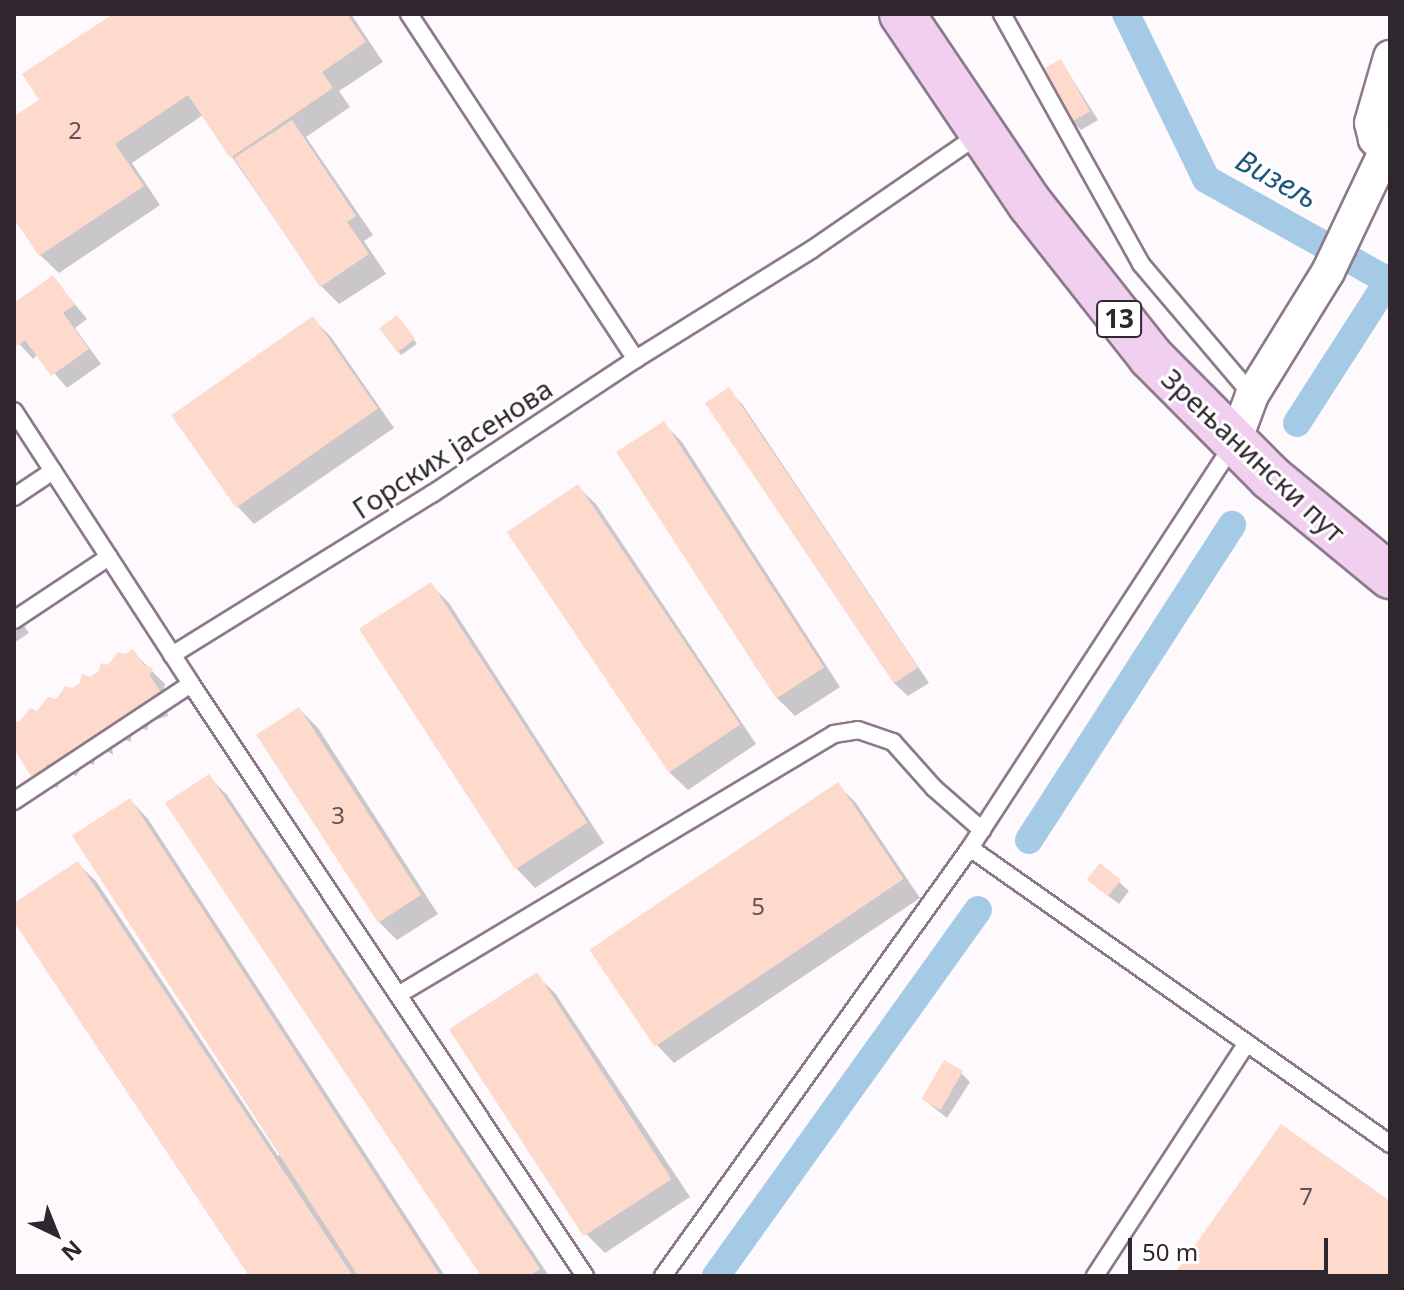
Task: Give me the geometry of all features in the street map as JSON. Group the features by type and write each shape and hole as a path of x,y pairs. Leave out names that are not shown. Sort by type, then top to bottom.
{"main road":[{"name":"Зрењанински пут","path":"902,14 980,134 1113,312 1234,444 1302,506 1390,576"}],"street":[{"path":"1234,444 1252,395 1328,272 1388,148 1375,139 1371,123 1390,57"}],"lane":[{"path":"409,14 636,359"},
{"path":"1002,14 1141,264 1252,395"},
{"name":"Горских јасенова","path":"172,655 432,494 636,359 811,250 980,134"},
{"path":"14,411 191,684 585,1276"},
{"path":"663,1276 970,848 1234,444"},
{"path":"14,497 53,471"},
{"path":"14,620 109,557"},
{"path":"14,801 191,684"},
{"path":"398,995 834,734 858,730 893,742 934,788 982,830"},
{"path":"970,848 1390,1144"},
{"path":"1095,1276 1247,1043"}],"building":[{"path":"113,14 347,14 366,42 322,72 333,88 230,158 188,95 115,144 144,186 39,256 14,219 14,116 39,100 22,74"},
{"path":"1061,59 1090,111 1070,123 1041,70"},
{"path":"292,120 356,216 347,222 369,254 320,287 234,158"},
{"path":"53,275 75,305 63,313 89,349 51,376 25,340 17,346 14,342 14,303"},
{"path":"397,315 415,339 397,352 379,328"},
{"path":"313,316 378,409 236,508 171,415"},
{"path":"729,387 918,667 894,683 705,403"},
{"path":"664,421 824,668 776,699 616,452"},
{"path":"578,484 740,724 669,773 507,532"},
{"path":"431,582 587,823 515,870 359,629"},
{"path":"133,649 144,665 153,668 150,676 161,692 154,696 156,702 136,708 137,715 129,718 125,715 119,719 120,726 112,729 108,726 93,742 90,738 82,743 84,749 64,754 66,760 46,765 48,772 31,776 14,749 14,721 19,722 30,708 37,711 48,697 55,699 62,695 64,686 72,688 79,684 82,674 90,677 98,672 101,663 108,665 118,652 125,654"},
{"path":"299,707 421,895 378,923 256,735"},
{"path":"209,774 540,1269 529,1276 481,1276 165,803"},
{"path":"838,782 903,879 655,1047 589,950"},
{"path":"130,798 440,1276 358,1276 72,836"},
{"path":"78,861 353,1276 249,1276 14,922 14,903"},
{"path":"1100,863 1121,880 1108,896 1087,879"},
{"path":"537,972 672,1179 583,1236 449,1029"},
{"path":"944,1060 963,1071 941,1110 922,1099"},
{"path":"1281,1124 1390,1201 1390,1276 1173,1276"}],"waterway":[{"name":"Визељ","path":"1126,14 1206,179 1390,282"},
{"path":"1297,423 1388,281"},
{"path":"1029,840 1232,525"},
{"path":"716,1276 978,910"}]}
